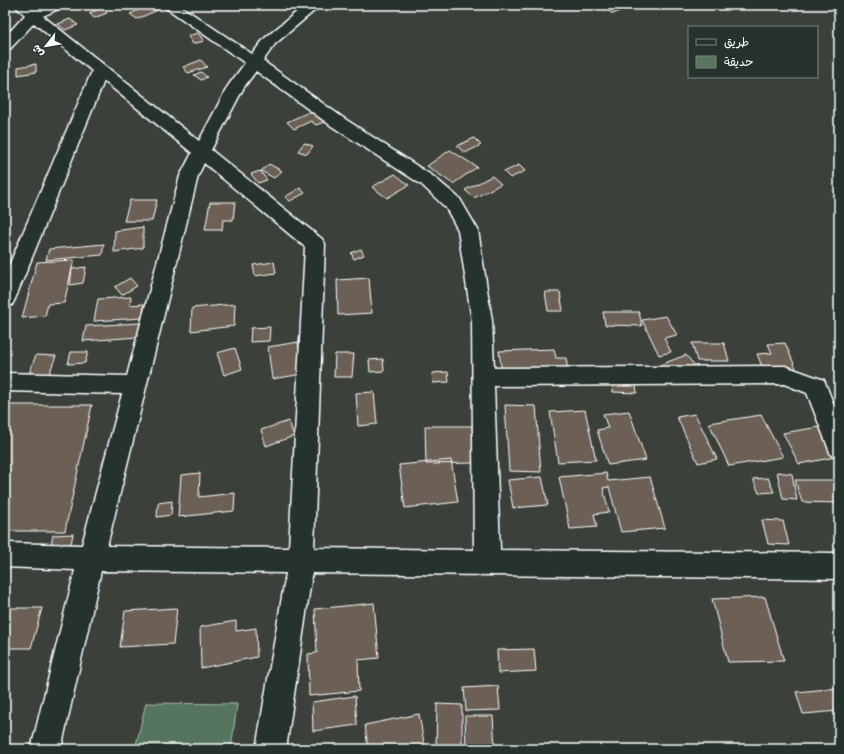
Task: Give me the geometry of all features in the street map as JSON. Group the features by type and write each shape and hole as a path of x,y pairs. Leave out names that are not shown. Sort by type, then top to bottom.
{"street":[{"path":"5,46 28,10 56,5"},
{"path":"169,5 254,62 336,121 428,181 453,204 468,230 482,322 487,562"},
{"path":"46,749 91,558 189,176 236,86 270,41 314,5"},
{"path":"28,10 315,244 301,560 271,749"},
{"path":"5,299 101,69"},
{"path":"483,377 785,375 816,387 839,448"},
{"path":"5,382 136,385"},
{"path":"5,555 91,558 839,566"}],"green space":[{"path":"146,703 237,704 231,749 135,749"}],"building":[{"path":"149,5 154,5 160,9 137,19 130,14"},
{"path":"599,5 622,5 626,8 613,14"},
{"path":"102,8 107,13 94,18 89,13"},
{"path":"70,19 78,25 65,30 58,24"},
{"path":"198,33 204,41 193,44 188,36"},
{"path":"201,60 207,67 188,73 183,67"},
{"path":"36,64 36,72 18,75 18,67"},
{"path":"201,72 207,77 201,80 194,75"},
{"path":"311,111 324,122 316,125 311,121 294,129 287,122"},
{"path":"474,138 481,145 465,153 457,146"},
{"path":"304,143 313,146 307,154 298,151"},
{"path":"450,150 477,167 453,184 427,166"},
{"path":"269,164 282,171 274,178 261,171"},
{"path":"519,165 525,171 510,178 504,172"},
{"path":"260,171 267,180 258,183 251,174"},
{"path":"395,174 409,185 387,198 372,187"},
{"path":"492,176 501,184 474,198 465,190"},
{"path":"300,188 305,193 290,201 285,197"},
{"path":"130,200 157,200 152,221 124,221"},
{"path":"210,202 235,202 233,220 223,220 222,230 205,230"},
{"path":"143,227 143,248 114,252 115,231"},
{"path":"104,244 102,255 46,260 49,249"},
{"path":"361,249 364,255 354,259 351,253"},
{"path":"74,260 64,303 48,304 45,316 22,318 37,262"},
{"path":"274,262 276,273 255,276 253,265"},
{"path":"86,267 83,283 70,285 72,269"},
{"path":"130,278 137,286 122,295 115,287"},
{"path":"369,278 372,313 338,315 337,280"},
{"path":"545,292 560,292 563,311 548,311"},
{"path":"131,297 130,305 144,304 142,318 94,321 98,299"},
{"path":"235,304 234,326 191,331 192,308"},
{"path":"603,312 639,312 642,326 605,325"},
{"path":"666,316 677,335 664,338 671,352 659,355 642,320"},
{"path":"140,323 138,337 83,341 86,326"},
{"path":"270,327 269,341 250,342 251,328"},
{"path":"298,342 303,374 272,379 268,347"},
{"path":"692,343 724,343 729,361 697,361"},
{"path":"785,343 801,380 768,381 757,354 772,353 768,344"},
{"path":"235,348 242,369 224,375 217,353"},
{"path":"554,349 556,358 566,358 569,378 503,380 499,351"},
{"path":"71,352 88,352 85,363 68,364"},
{"path":"335,354 354,354 352,377 334,377"},
{"path":"36,355 56,356 42,392 22,392"},
{"path":"686,355 699,371 670,383 657,366"},
{"path":"383,359 384,371 370,372 369,360"},
{"path":"448,372 449,382 433,383 432,373"},
{"path":"611,377 635,378 637,393 613,392"},
{"path":"374,392 377,424 358,426 356,393"},
{"path":"5,405 92,405 65,531 5,531"},
{"path":"505,405 536,406 541,472 509,471"},
{"path":"585,410 596,460 558,462 550,412"},
{"path":"629,411 646,460 608,465 597,430 608,428 603,414"},
{"path":"695,414 717,459 698,463 677,417"},
{"path":"761,415 783,457 729,466 709,423"},
{"path":"289,421 294,436 266,446 261,430"},
{"path":"425,426 472,426 474,463 426,464"},
{"path":"819,427 836,457 799,464 783,433"},
{"path":"451,460 458,502 405,508 399,465"},
{"path":"777,472 792,474 797,500 783,499"},
{"path":"200,473 199,497 235,493 234,511 178,517 181,475"},
{"path":"606,473 608,481 650,477 665,528 621,532 609,487 603,488 609,512 594,514 597,527 570,529 559,477"},
{"path":"542,477 548,505 513,508 508,480"},
{"path":"768,478 774,492 759,493 753,479"},
{"path":"795,480 839,480 839,503 802,502"},
{"path":"172,501 171,515 157,517 158,503"},
{"path":"762,520 783,521 789,545 768,544"},
{"path":"73,534 69,554 49,556 53,535"},
{"path":"765,597 784,661 728,662 712,599"},
{"path":"374,603 379,658 358,660 359,691 309,696 308,654 317,653 315,609"},
{"path":"5,608 42,608 31,648 5,648"},
{"path":"177,608 173,644 120,647 125,611"},
{"path":"236,621 236,631 256,628 257,657 201,668 200,627"},
{"path":"534,649 536,671 498,673 497,650"},
{"path":"498,686 500,710 466,711 464,688"},
{"path":"839,688 839,711 803,714 796,692"},
{"path":"355,696 357,725 313,731 312,702"},
{"path":"437,704 462,705 462,749 436,749"},
{"path":"419,714 425,749 368,749 365,725"},
{"path":"465,716 493,716 495,749 466,749"}]}
